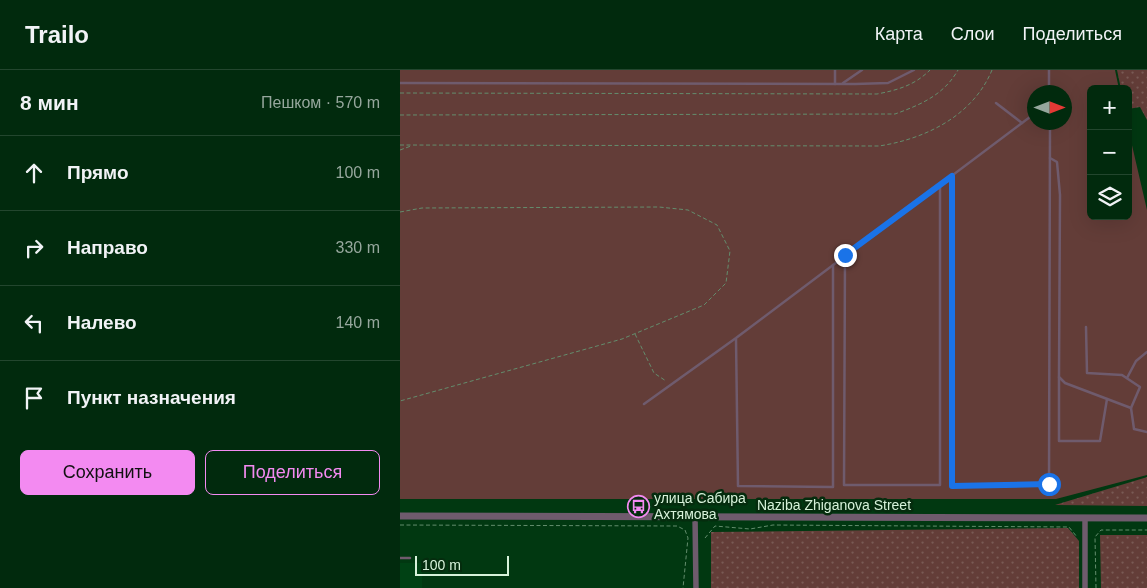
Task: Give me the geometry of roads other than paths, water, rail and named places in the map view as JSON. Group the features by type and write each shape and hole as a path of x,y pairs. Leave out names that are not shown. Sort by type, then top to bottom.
{"street":[{"name":"Naziba Zhiganova Street","path":"400,516 1147,518"},
{"path":"695,516 696,588"},
{"path":"1085,518 1085,588"}],"lane":[{"path":"835,70 835,84"},
{"path":"842,84 862,70"},
{"path":"400,83 888,83 914,70"},
{"path":"1049,70 1049,85"},
{"path":"996,103 1022,123"},
{"path":"644,404 736,338 1027,119"},
{"path":"952,176 952,486 1049,484 1050,130"},
{"path":"1050,158 1057,162 1060,195 1059,441 1100,441 1107,399"},
{"path":"845,255 844,485 940,485 940,185"},
{"path":"736,338 738,486 833,486 833,265"},
{"path":"1086,327 1087,373 1122,375 1140,387 1131,408 1134,430 1147,432"},
{"path":"1127,378 1136,361 1147,352"},
{"path":"1060,377 1065,383 1131,408"},
{"path":"400,558 410,558"}],"place":[{"name":"улица Сабира Ахтямова","path":"638,506"}]}
